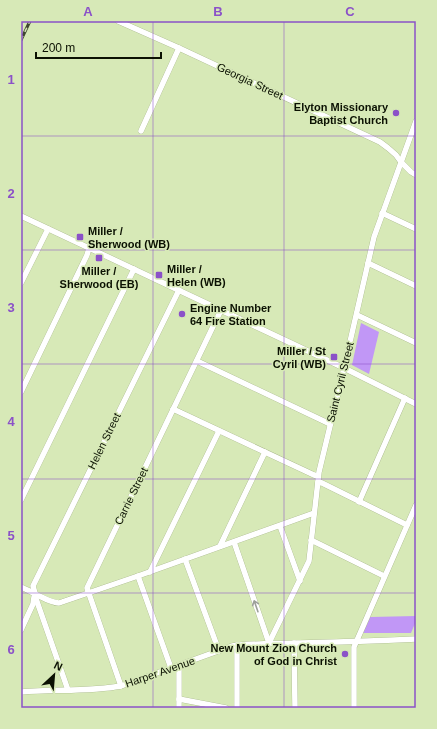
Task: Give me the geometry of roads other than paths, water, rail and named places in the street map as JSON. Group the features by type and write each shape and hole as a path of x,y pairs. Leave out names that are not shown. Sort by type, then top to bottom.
{"street":[{"name":"Georgia Street","path":"118,21 380,142 396,155 400,162 416,175"},
{"path":"141,131 179,48"},
{"name":"Saint Cyril Street","path":"269,643 309,561 318,479 374,237 416,121"},
{"path":"382,213 416,229"},
{"path":"21,216 235,316 416,404"},
{"path":"21,283 48,229"},
{"path":"21,392 88,254 89,248"},
{"path":"368,263 416,286"},
{"path":"21,500 134,269"},
{"name":"Helen Street","path":"68,690 36,600 33,586 179,290"},
{"name":"Carrie Street","path":"88,593 87,588 221,310"},
{"path":"357,315 416,343"},
{"path":"197,361 330,424"},
{"path":"359,502 405,398"},
{"path":"173,409 314,475 322,483 407,525"},
{"path":"150,572 219,431"},
{"path":"220,546 265,452"},
{"path":"354,708 354,648 356,641 416,505"},
{"path":"21,587 48,600 59,603 314,513"},
{"path":"280,526 300,581"},
{"path":"311,540 384,576"},
{"path":"234,542 269,643"},
{"path":"185,559 219,651"},
{"path":"138,576 171,668"},
{"path":"21,630 34,603 35,593"},
{"path":"88,593 121,686"},
{"name":"Harper Avenue","path":"21,692 121,686 237,645 252,643 416,639"},
{"path":"294,643 295,708"},
{"path":"237,645 237,708"},
{"path":"179,665 179,708"},
{"path":"179,699 226,708"}],"railway":[{"path":"21,40 30,21"}],"place":[{"name":"Elyton Missionary Baptist Church","path":"396,113"},
{"name":"Miller / Sherwood (WB)","path":"80,237"},
{"name":"Miller / Sherwood (EB)","path":"99,258"},
{"name":"Miller / Helen (WB)","path":"159,275"},
{"name":"Engine Number 64 Fire Station","path":"182,314"},
{"name":"Miller / St Cyril (WB)","path":"334,357"},
{"name":"New Mount Zion Church of God in Christ","path":"345,654"}]}
